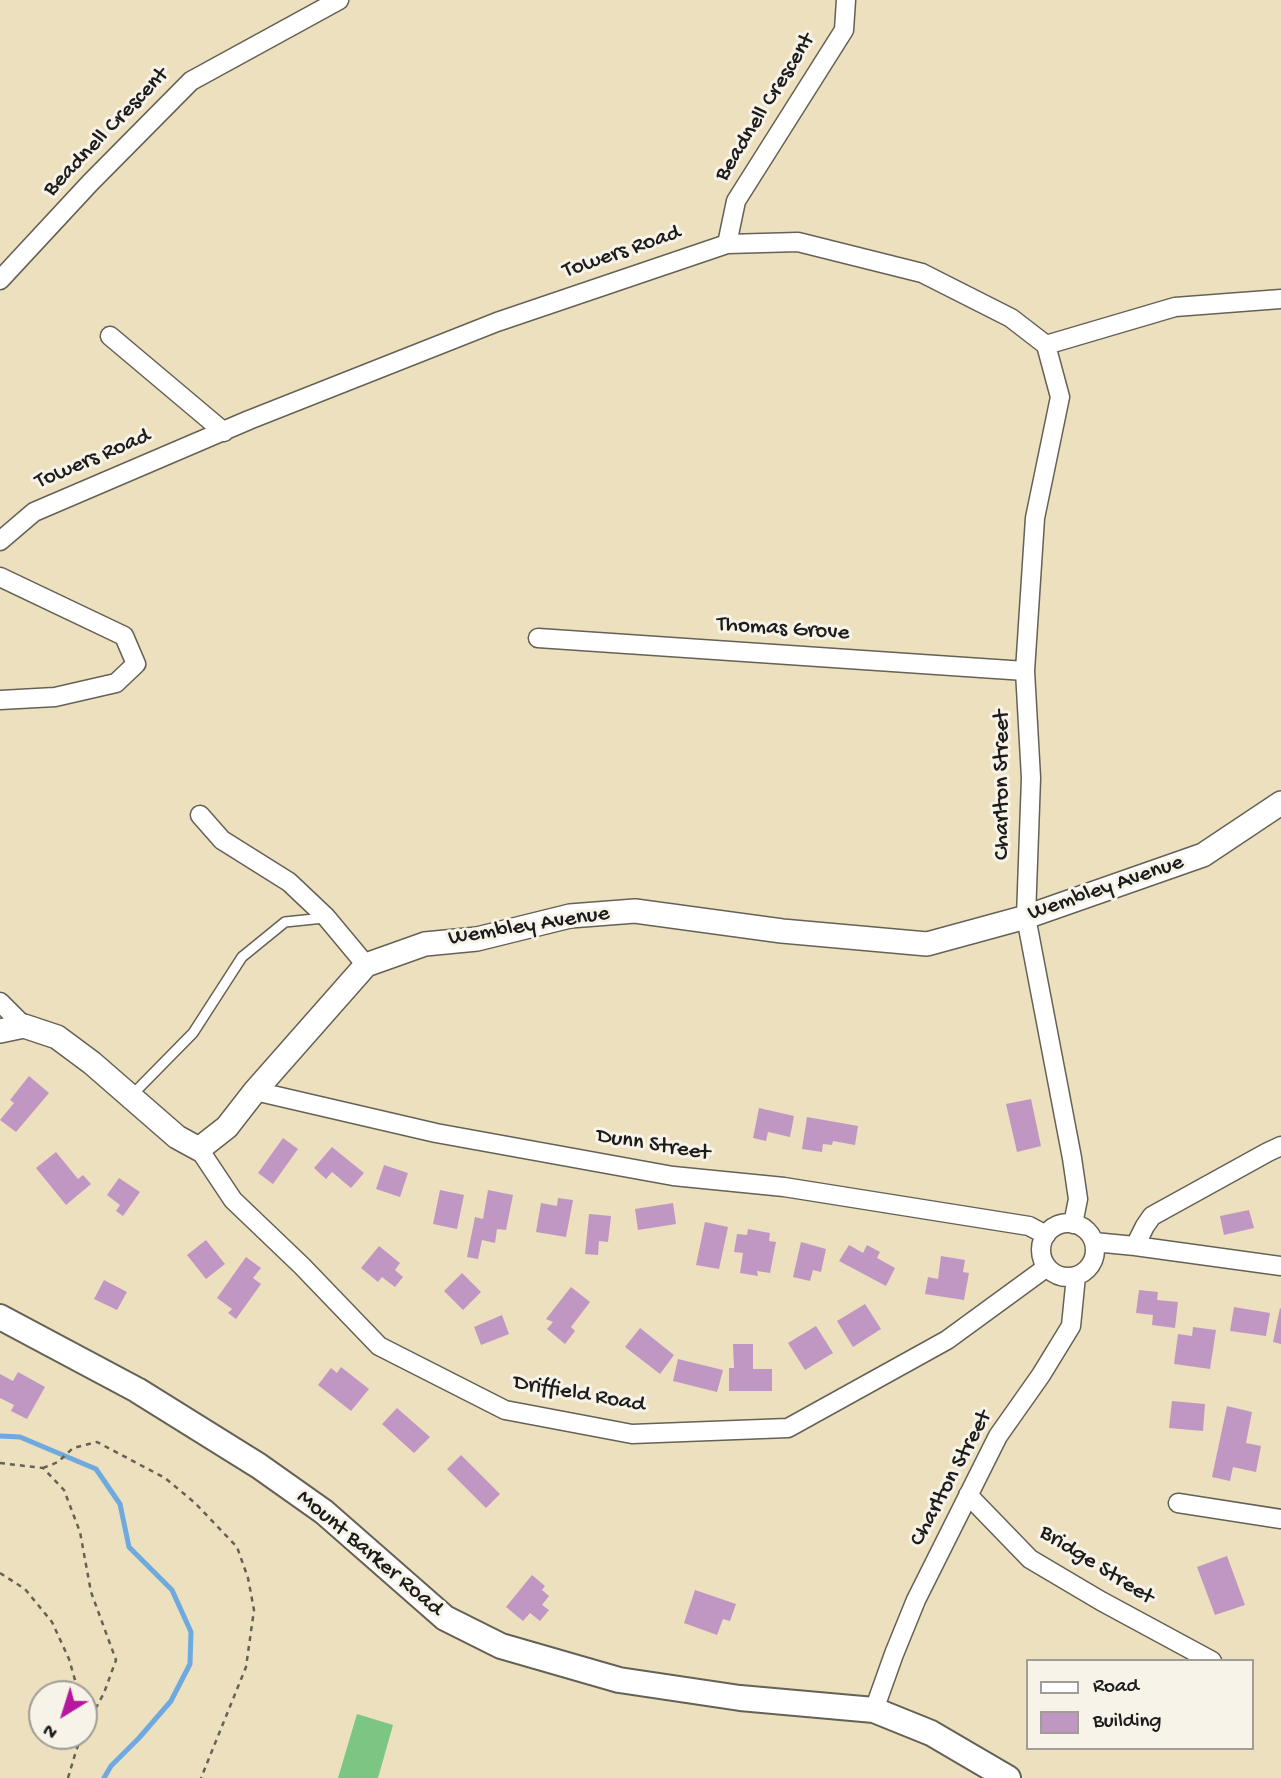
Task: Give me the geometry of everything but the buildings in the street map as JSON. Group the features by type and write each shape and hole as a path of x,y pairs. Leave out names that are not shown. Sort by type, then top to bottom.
{"main road":[{"name":"Mount Barker Road","path":"0,1317 137,1390 259,1466 324,1511 445,1618 501,1646 618,1680 740,1698 874,1710 931,1733 1008,1778"}],"street":[{"name":"Beadnell Crescent","path":"0,280 90,183 191,81 339,0"},
{"name":"Beadnell Crescent","path":"727,244 736,201 844,30 846,0"},
{"name":"Towers Road","path":"0,541 34,512 249,420 497,322 727,244 798,242 922,273 1011,318 1046,345"},
{"path":"1046,345 1175,306 1281,299"},
{"path":"110,336 224,432"},
{"name":"Charlton Street","path":"1046,345 1059,397 1035,517 1025,671 1031,778 1026,918 1072,1158 1078,1199 1073,1224"},
{"path":"0,577 124,636 136,664 116,683 55,697 0,700"},
{"name":"Thomas Grove","path":"538,638 1025,671"},
{"name":"Wembley Avenue","path":"199,1149 227,1126 366,965 425,944 477,939 570,916 635,911 782,931 927,944 1026,918 1203,855 1281,803"},
{"path":"200,815 222,840 289,882 326,917 366,965"},
{"path":"0,1002 24,1026 57,1037 92,1063 177,1137 199,1149"},
{"path":"0,1031 24,1026"},
{"name":"Dunn Street","path":"255,1091 436,1133 673,1177 784,1187 1029,1226 1046,1235"},
{"path":"1135,1246 1152,1216 1281,1146"},
{"name":"Driffield Road","path":"199,1149 233,1200 302,1266 379,1346 505,1410 632,1434 788,1429 947,1340 1047,1268"},
{"path":"1065,1223 1086,1230 1094,1242 1092,1264 1085,1272 1076,1276 1055,1274 1047,1268 1043,1260 1041,1251 1046,1235 1065,1223"},
{"path":"1094,1242 1281,1266"},
{"name":"Charlton Street","path":"874,1710 916,1600 998,1436 1041,1376 1071,1326 1076,1276"},
{"name":"Bridge Street","path":"968,1495 1030,1559 1208,1659"},
{"path":"1178,1503 1281,1519"}],"lane":[{"path":"131,1096 193,1033 242,957 285,922 326,917"}],"path":[{"path":"0,1463 43,1468 58,1462 73,1448 97,1442 165,1478 195,1503 237,1547 248,1578 254,1610 246,1667 201,1778"},
{"path":"43,1468 64,1490 80,1532 90,1592 116,1660 98,1704"},
{"path":"0,1573 25,1589 52,1622 69,1659 75,1680"},
{"path":"68,1778 76,1750"}],"green space":[{"path":"357,1714 393,1725 378,1778 338,1778"}],"waterway":[{"path":"0,1436 20,1437 96,1469 120,1504 129,1547 172,1590 191,1632 190,1664 171,1701 111,1766 104,1778"}]}
